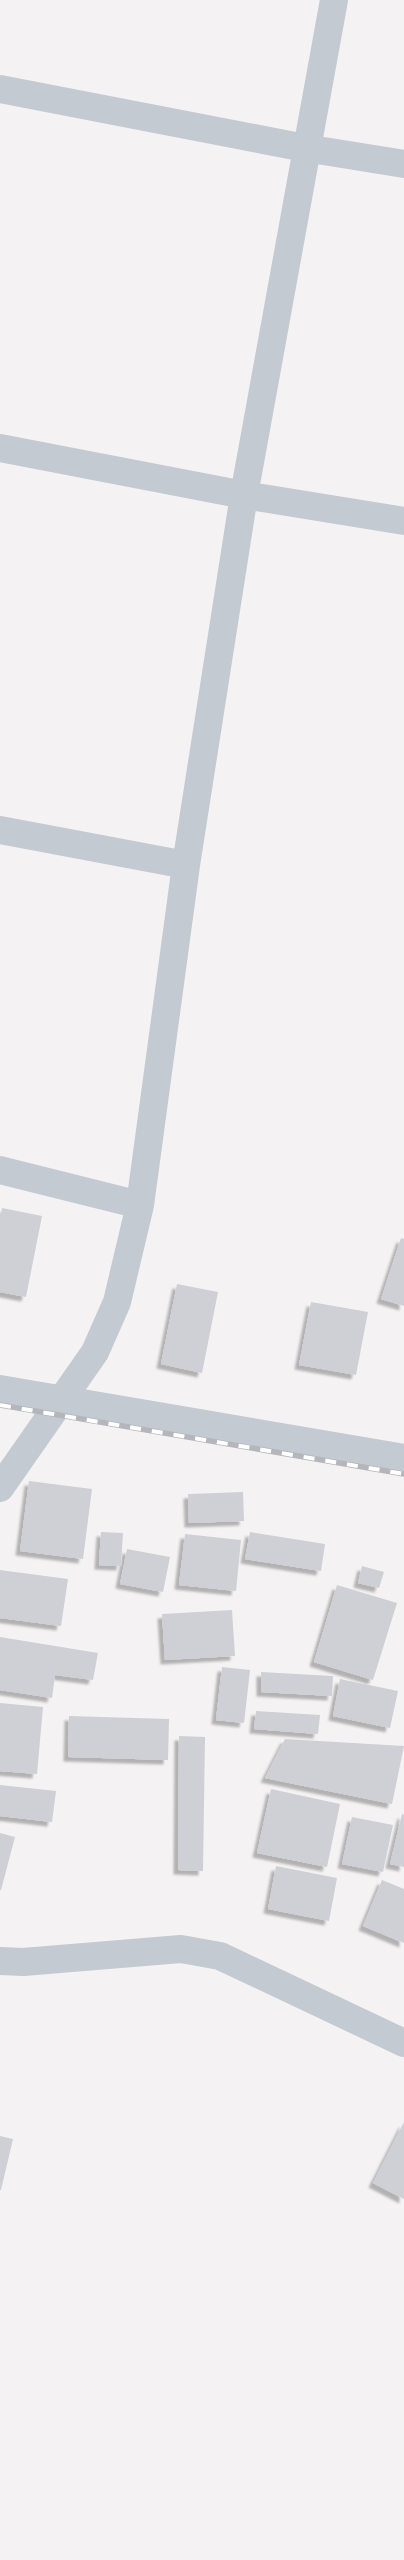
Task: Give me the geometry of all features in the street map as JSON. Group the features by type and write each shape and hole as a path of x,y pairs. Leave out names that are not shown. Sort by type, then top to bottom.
{"street":[{"path":"0,1488 95,1352 117,1302 140,1205 186,865 244,495 305,148 334,0"},
{"path":"0,89 305,148 404,164"},
{"path":"0,448 244,495 404,521"},
{"path":"0,830 186,865"},
{"path":"0,1170 140,1205"},
{"path":"0,1389 404,1458"},
{"path":"0,1961 181,1949 220,1956 404,2043"}],"building":[{"path":"2,1208 42,1216 26,1297 0,1292 0,1219"},
{"path":"401,1238 404,1239 404,1306 381,1299"},
{"path":"177,1284 218,1292 202,1373 161,1364"},
{"path":"311,1302 368,1312 356,1375 299,1365"},
{"path":"29,1481 92,1489 83,1559 20,1551"},
{"path":"243,1492 244,1521 189,1523 188,1494"},
{"path":"101,1532 123,1533 121,1566 99,1565"},
{"path":"250,1532 325,1544 321,1571 245,1559"},
{"path":"185,1534 241,1540 236,1591 179,1585"},
{"path":"127,1549 170,1557 163,1592 120,1584"},
{"path":"362,1566 384,1572 379,1588 358,1583"},
{"path":"0,1570 68,1579 61,1626 0,1618"},
{"path":"337,1585 397,1603 373,1680 314,1662"},
{"path":"232,1610 235,1656 165,1660 162,1614"},
{"path":"0,1637 98,1653 93,1680 55,1675 52,1698 0,1690"},
{"path":"222,1667 250,1670 244,1723 216,1720"},
{"path":"261,1672 333,1676 332,1696 261,1692"},
{"path":"340,1679 398,1691 390,1728 333,1716"},
{"path":"0,1703 43,1707 37,1774 0,1771"},
{"path":"256,1711 320,1715 318,1734 254,1729"},
{"path":"69,1716 169,1719 168,1760 68,1757"},
{"path":"179,1736 205,1737 203,1871 178,1870"},
{"path":"285,1739 404,1746 392,1804 265,1778"},
{"path":"0,1785 56,1791 52,1822 0,1816"},
{"path":"271,1789 340,1804 327,1867 257,1853"},
{"path":"402,1814 404,1815 404,1867 390,1864"},
{"path":"352,1817 393,1825 383,1872 342,1864"},
{"path":"0,1833 15,1837 1,1890 0,1890"},
{"path":"276,1866 337,1878 329,1921 268,1909"},
{"path":"382,1880 404,1889 404,1943 363,1926"},
{"path":"404,2122 404,2199 373,2183"},
{"path":"0,2136 13,2139 1,2190 0,2190"}],"railway":[{"path":"0,1405 404,1474"}]}
